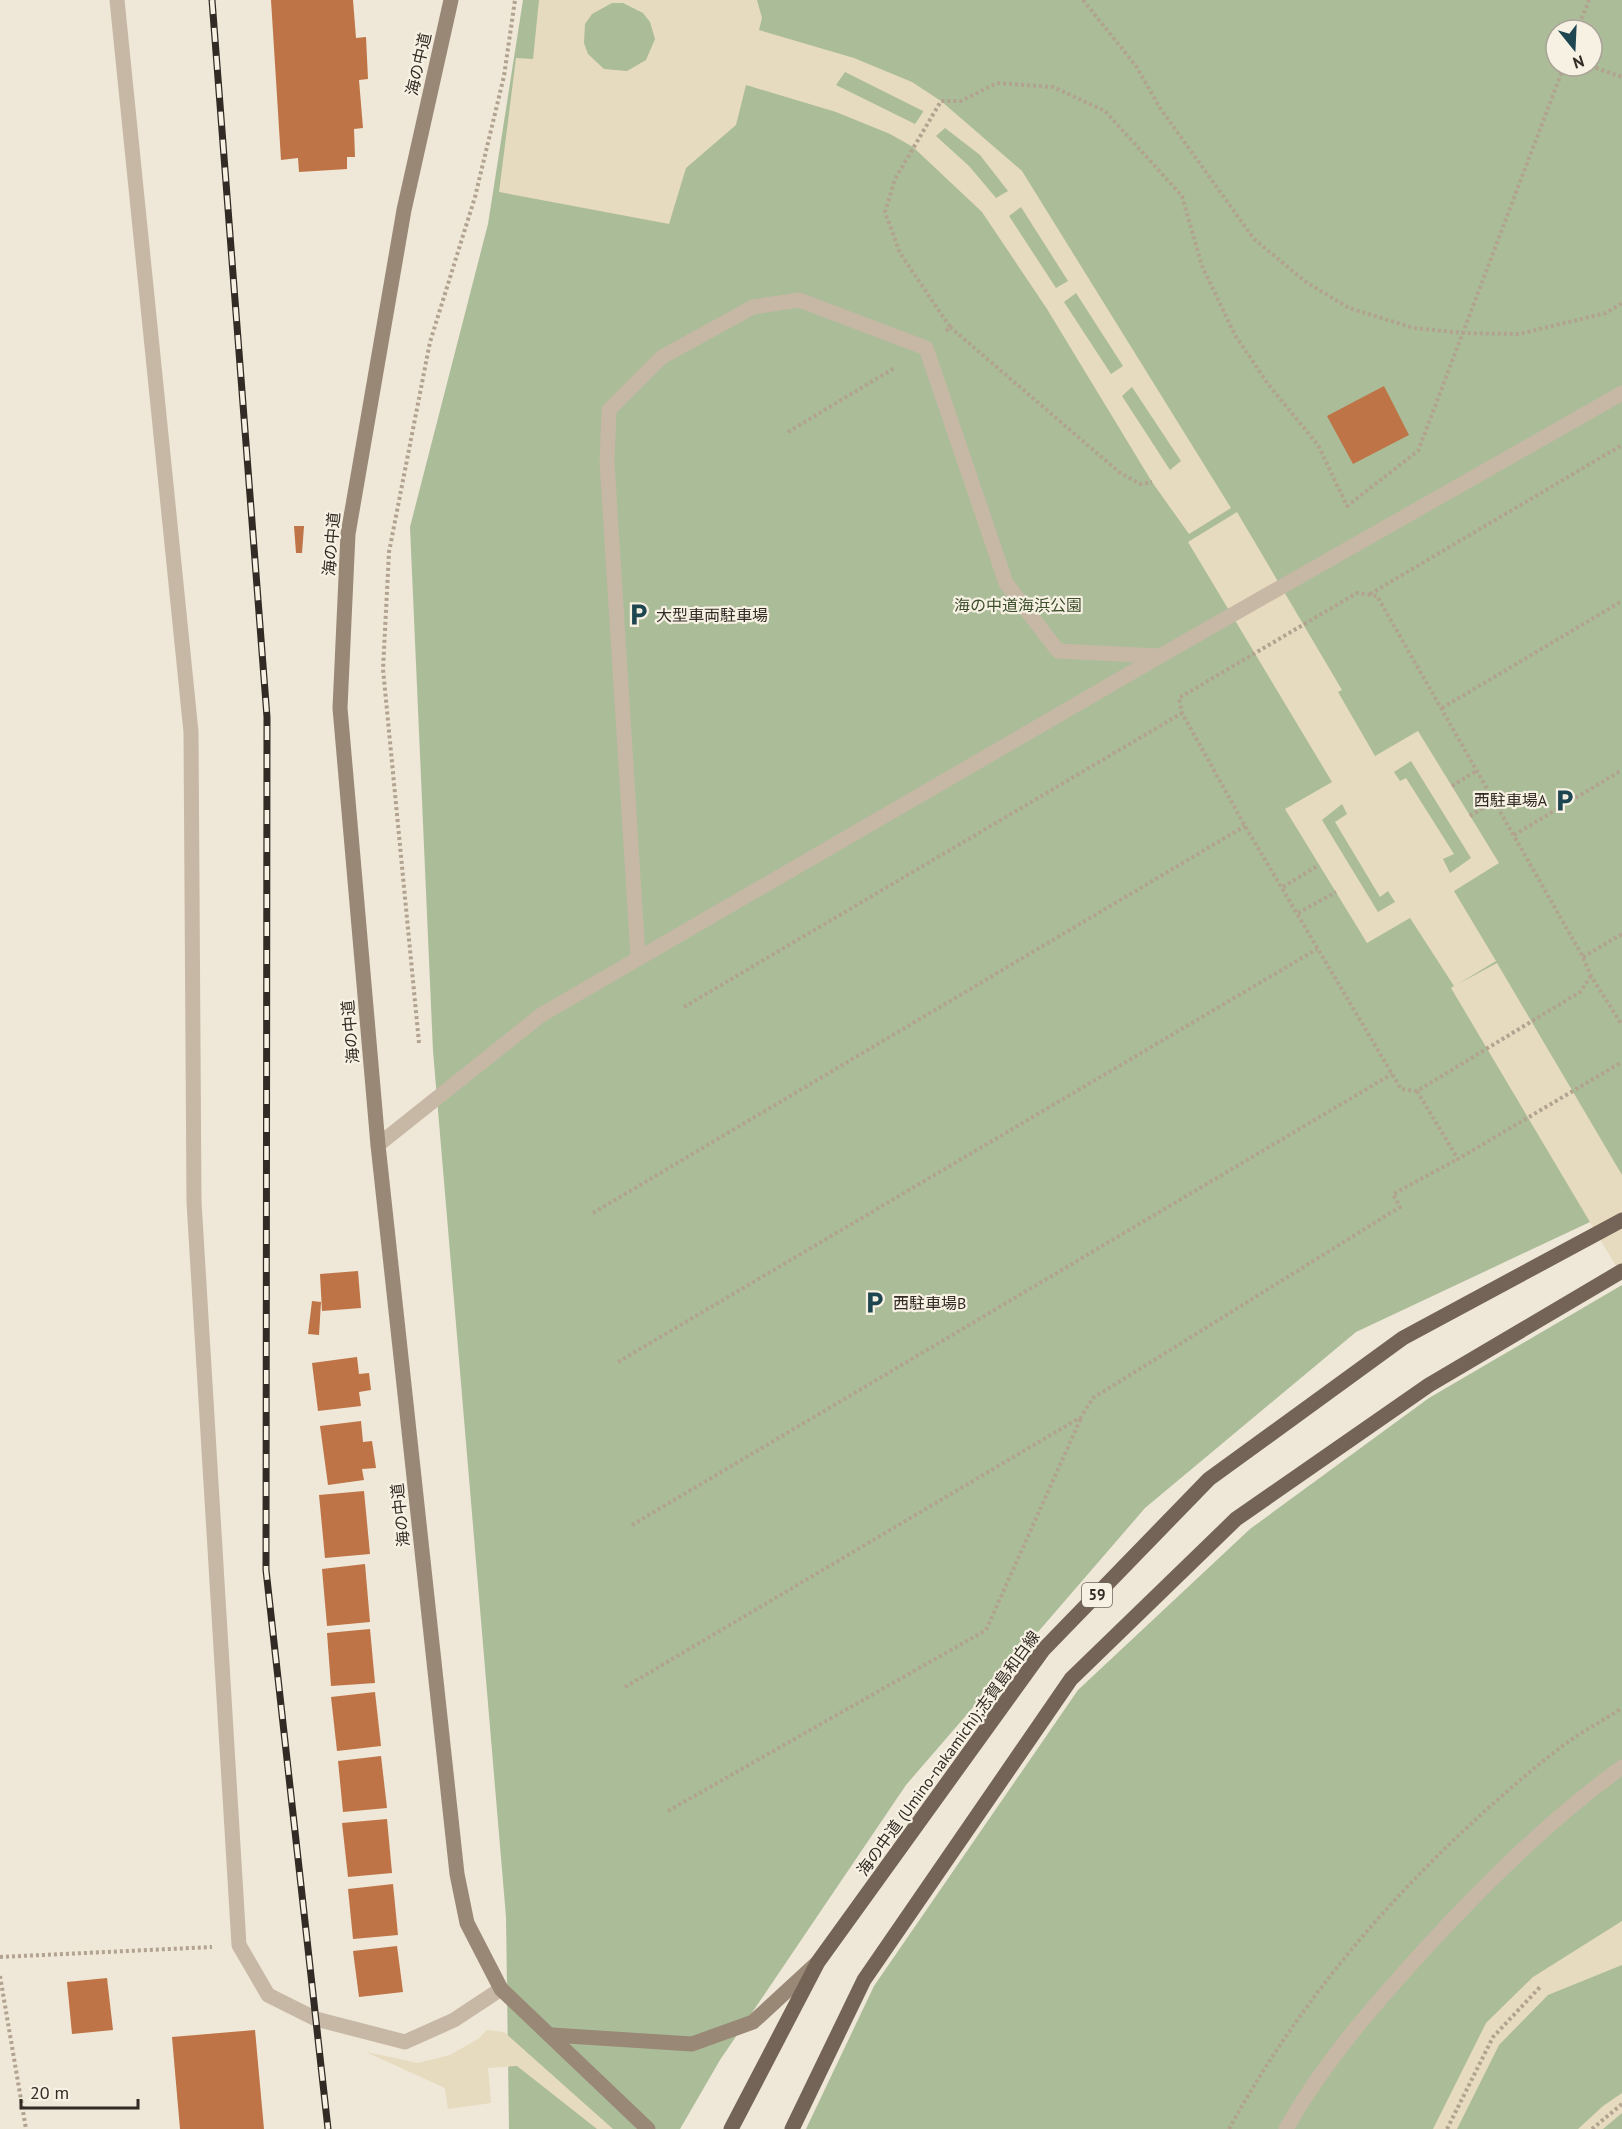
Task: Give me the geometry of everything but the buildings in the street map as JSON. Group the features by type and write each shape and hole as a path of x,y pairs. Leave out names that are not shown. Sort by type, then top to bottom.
{"main road":[{"name":"海の中道 (Umino-nakamichi);志賀島和白線","path":"731,2129 818,1962 1043,1650 1209,1479 1403,1338 1622,1220"},
{"name":"59","path":"792,2129 864,1980 1071,1679 1236,1519 1429,1384 1622,1271"}],"street":[{"path":"117,0 191,732 194,1202 239,1945 268,1995 316,2019 405,2042 454,2020 501,1989"},
{"name":"海の中道","path":"451,0 404,210 348,534 340,708 378,1145 457,1874 467,1923 501,1989 552,2035 648,2129"},
{"path":"638,957 607,463 609,410 662,357 753,307 798,300 926,348 1006,583 1058,651 1160,656"},
{"path":"378,1145 541,1015 1160,656 1622,393"},
{"path":"1286,2129 1306,2093 1383,1994 1484,1885 1593,1788 1622,1767"},
{"path":"552,2035 692,2044 753,2022 818,1962"}],"path":[{"path":"419,1043 383,669 389,552 430,342 475,197 504,76 515,0"},
{"path":"1083,0 1136,66 1160,108 1254,239 1306,282 1348,308 1414,328 1463,333 1520,334 1606,313 1622,303"},
{"path":"1582,18 1589,0"},
{"path":"1604,70 1622,76"},
{"path":"1152,482 1140,484 1119,472 950,327 932,304 900,253 885,212 895,179 941,101 961,101 997,83 1053,87 1105,111 1182,196 1202,266 1235,335 1268,384 1318,446 1347,506 1418,451 1559,78"},
{"path":"788,432 926,348 950,327"},
{"path":"1370,594 1622,445"},
{"path":"1591,976 1580,992 1417,1091 1401,1089 1245,826 1182,713 1179,698 1357,593 1377,596 1583,957 1591,976 1622,1025"},
{"path":"1442,708 1622,601"},
{"path":"684,1007 1182,713"},
{"path":"1514,835 1622,770"},
{"path":"1452,786 1476,771"},
{"path":"1470,816 1493,802"},
{"path":"593,1213 1245,826"},
{"path":"1283,887 1319,865"},
{"path":"1298,913 1336,892"},
{"path":"1583,957 1622,934"},
{"path":"618,1362 1317,949"},
{"path":"668,1811 986,1630 1081,1417 1093,1398 1400,1207 1392,1194 1458,1159 1622,1062"},
{"path":"632,1525 1392,1074"},
{"path":"1417,1091 1458,1159"},
{"path":"625,1687 1081,1417"},
{"path":"1229,2129 1259,2073 1351,1948 1440,1852 1558,1748 1622,1708"},
{"path":"0,1957 239,1945"},
{"path":"0,1976 26,2129"},
{"path":"1447,2129 1493,2037 1541,1986"},
{"path":"1592,2129 1622,2104"}],"green space":[{"name":"海の中道海浜公園","path":"523,0 1622,0 1622,1207 1356,1332 1145,1508 906,1785 720,2060 680,2129 509,2129 506,1917 433,1051 410,527 488,224"},
{"path":"1622,1285 1622,2129 806,2129 874,1986 1078,1690 1250,1529 1429,1398"}],"shaded area":[{"path":"539,0 757,0 762,18 759,30 854,58 912,82 941,101 1022,171 1231,508 1189,534 1152,482 1047,309 982,212 913,147 890,134 836,112 746,85 736,125 686,168 669,224 499,192 516,58 533,59","holes":["612,3 623,3 643,13 650,22 655,39 646,60 627,71 604,69 588,54 584,43 585,24 592,14","845,72 923,111 915,124 836,85","945,128 980,155 1008,191 996,198 969,166 936,136","1021,207 1068,281 1056,288 1009,216","1076,293 1123,366 1111,374 1064,302","1132,387 1181,461 1170,470 1122,396"]},
{"path":"1237,512 1342,690 1338,692 1375,756 1418,731 1499,863 1454,891 1496,961 1458,984 1497,963 1622,1175 1622,1276 1451,988 1454,986 1410,918 1367,943 1285,809 1332,782 1188,542","holes":["1411,761 1471,858 1450,873 1443,859 1454,854 1406,778 1400,781 1394,772","1342,804 1347,814 1335,822 1380,897 1388,891 1395,902 1378,912 1322,820"]},
{"path":"1622,1921 1622,1965 1548,1995 1499,2045 1457,2129 1433,2129 1486,2023 1533,1977"},
{"path":"487,2030 504,2032 613,2129 597,2129 517,2066 488,2068 491,2103 448,2109 445,2088 366,2052 418,2063 450,2055 478,2039"},
{"path":"1622,2093 1622,2113 1603,2129 1578,2129 1603,2106"}],"railway":[{"path":"212,0 267,717 266,1570 328,2129"}],"place":[{"name":"大型車両駐車場","path":"638,615"},
{"name":"西駐車場A","path":"1565,800"},
{"name":"西駐車場B","path":"875,1303"}]}
